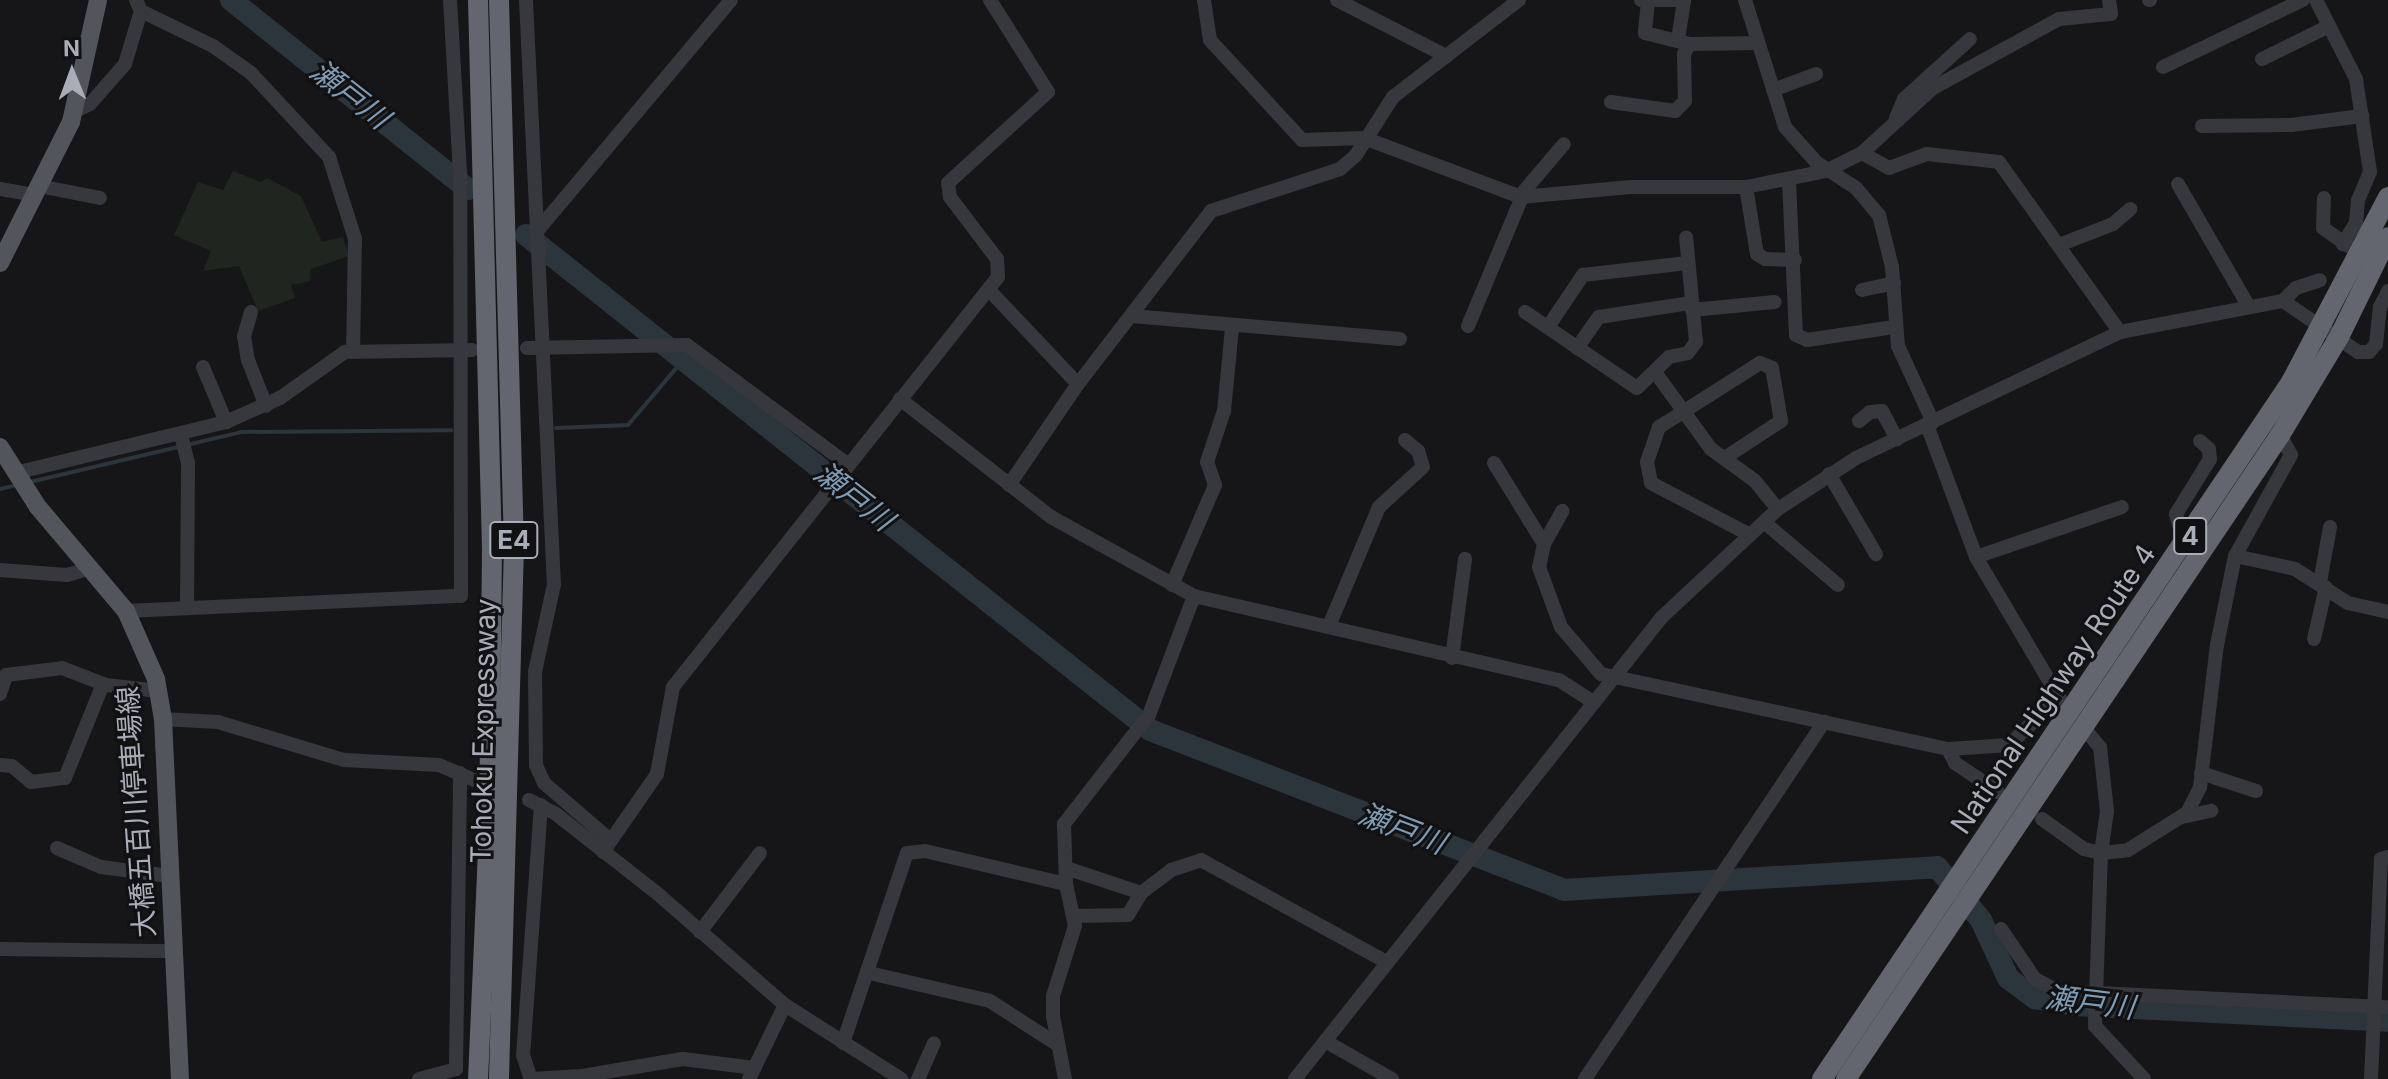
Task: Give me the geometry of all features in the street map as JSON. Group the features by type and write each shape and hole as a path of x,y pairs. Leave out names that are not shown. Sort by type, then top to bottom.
{"highway":[{"name":"Tohoku Expressway","path":"478,0 492,548 488,844 478,1079"},
{"name":"Tohoku Expressway","path":"499,0 514,547 499,1079"},
{"name":"National Highway Route 4","path":"1822,1079 1979,867 2071,713 2191,533 2332,332 2352,248 2388,197"},
{"name":"National Highway Route 4","path":"2071,713 2280,435 2332,332 2388,237"},
{"name":"National Highway Route 4","path":"1846,1079 1944,918"}],"main road":[{"path":"0,263 73,112 98,0"},
{"name":"大橋五百川停車場線","path":"0,447 20,480 126,611 143,641 159,691 163,719 180,1079"}],"street":[{"path":"126,611 187,604 461,596 465,350 460,173 450,0"},
{"path":"526,0 554,584 535,672 536,765 544,783 700,932 785,1005 901,1079"},
{"path":"537,232 731,0"},
{"path":"606,845 657,774 673,687 998,277 997,259 950,197 948,183 1048,92 990,0"},
{"path":"1204,0 1210,40 1302,140 1364,138 1521,197 1631,187 1746,187 1789,181 1826,171 1862,153 1933,88 2059,19 2111,14 2109,0"},
{"path":"1337,0 1446,56"},
{"path":"1611,102 1681,109 1684,42 1681,0 1644,1 1645,33 1684,42 1757,43"},
{"path":"1745,0 1773,90 1794,140 1826,171 1856,188 1878,212 1894,283 1894,327 1906,370 1930,424 1976,557 2071,713 2100,747 2107,811 2101,853 2094,1018 2099,1034 2144,1079"},
{"path":"2163,67 2303,0"},
{"path":"2316,0 2356,79 2362,116 2370,172 2352,248 2323,228 2324,198"},
{"path":"1009,485 1078,384 1211,211 1340,169 1356,155 1393,97 1516,1"},
{"path":"73,112 90,104 125,64 139,6 213,46 251,73 329,157 355,239 353,350"},
{"path":"2262,59 2329,26"},
{"path":"1895,122 1904,99 1970,39"},
{"path":"1773,90 1816,74"},
{"path":"2202,126 2291,125 2362,116"},
{"path":"1468,326 1521,197 1564,144"},
{"path":"1862,153 1889,168 1927,154 1999,162 2120,332"},
{"path":"1789,181 1795,260 1794,327 1799,338 1894,327"},
{"path":"2178,184 2249,307"},
{"path":"1746,187 1757,254 1765,259 1795,260"},
{"path":"0,189 100,198"},
{"path":"2059,245 2113,224 2130,209"},
{"path":"1525,312 1637,388 1669,357 1688,353 1696,342 1686,237"},
{"path":"1548,327 1583,275 1687,263"},
{"path":"2283,301 2295,281 2320,280"},
{"path":"1862,290 1894,283"},
{"path":"989,290 1078,384"},
{"path":"1295,1079 1662,617 1778,509 1829,474 2120,332 2283,301 2358,352 2374,348 2380,307 2388,291"},
{"path":"1577,348 1599,317 1775,302"},
{"path":"251,312 244,336 248,360 266,406"},
{"path":"1132,316 1232,328 1400,339"},
{"path":"1172,585 1215,485 1207,462 1224,411 1232,328"},
{"path":"527,348 681,345 839,474"},
{"path":"20,480 184,442 266,406 334,357 353,350 465,350"},
{"path":"1726,457 1781,421 1772,368 1760,363 1659,427 1647,462 1651,483 1750,535"},
{"path":"203,367 226,422"},
{"path":"1655,372 1711,449 1726,457 1778,509"},
{"path":"900,399 1051,517 1194,596 1452,658 1559,680 1593,702"},
{"path":"1859,421 1870,412 1882,411 1897,439"},
{"path":"2182,817 2195,800 2201,773 2235,556 2291,455 2280,435"},
{"path":"1329,626 1379,507 1423,467 1418,451 1405,440"},
{"path":"2191,533 2179,525 2176,514 2210,459 2209,449 2200,441"},
{"path":"184,442 187,604"},
{"path":"1494,463 1544,544"},
{"path":"1829,474 1876,554"},
{"path":"1976,557 2122,507"},
{"path":"1562,511 1544,544 1539,567 1561,627 1601,674 1948,749 2009,745 2071,713"},
{"path":"1764,522 1838,585"},
{"path":"2314,639 2330,527"},
{"path":"2235,556 2280,564 2323,585 2348,603 2388,612"},
{"path":"1452,658 1465,559"},
{"path":"0,570 67,575 92,568"},
{"path":"1065,1079 1053,996 1074,935 1074,916 1066,884 1064,824 1149,715 1194,596"},
{"path":"0,694 3,675 62,668 103,684 159,691"},
{"path":"0,765 12,766 31,782 65,778 103,684"},
{"path":"163,719 218,722 344,760 428,764 474,780"},
{"path":"1585,1079 1728,870 1824,722"},
{"path":"1948,749 1955,763 1998,792"},
{"path":"419,1079 456,1069 460,773"},
{"path":"2201,773 2256,791"},
{"path":"606,845 535,802 523,1055 531,1079 683,1059 752,1073 785,1005"},
{"path":"2042,819 2084,849 2101,853 2128,850 2182,817 2211,811"},
{"path":"57,848 101,867 169,876"},
{"path":"843,1043 869,973 903,857 911,851 1066,884"},
{"path":"700,932 760,853"},
{"path":"2371,1079 2378,1008 2381,859 2388,857"},
{"path":"1074,916 1128,915 1141,893 1171,870 1201,860 1388,963"},
{"path":"1066,868 1141,893"},
{"path":"2001,929 2039,983 2058,991 2095,996 2378,1008"},
{"path":"0,949 175,951"},
{"path":"869,973 990,1001 1058,1045"},
{"path":"1325,1041 1392,1079"},
{"path":"918,1079 934,1043"}],"shaded area":[{"path":"233,171 260,182 267,178 301,196 322,242 343,237 349,256 311,269 310,281 291,285 295,298 258,311 239,266 203,271 211,251 174,235 198,182 223,190"}],"waterway":[{"name":"瀬戸川","path":"231,0 468,189"},
{"name":"瀬戸川","path":"526,235 1150,730 1564,890 1937,867 1981,920 2008,978 2035,998 2075,1005 2388,1021"},
{"path":"556,428 628,425 684,359"},
{"path":"30,482 241,432 451,430"},
{"path":"0,489 17,485"}]}
